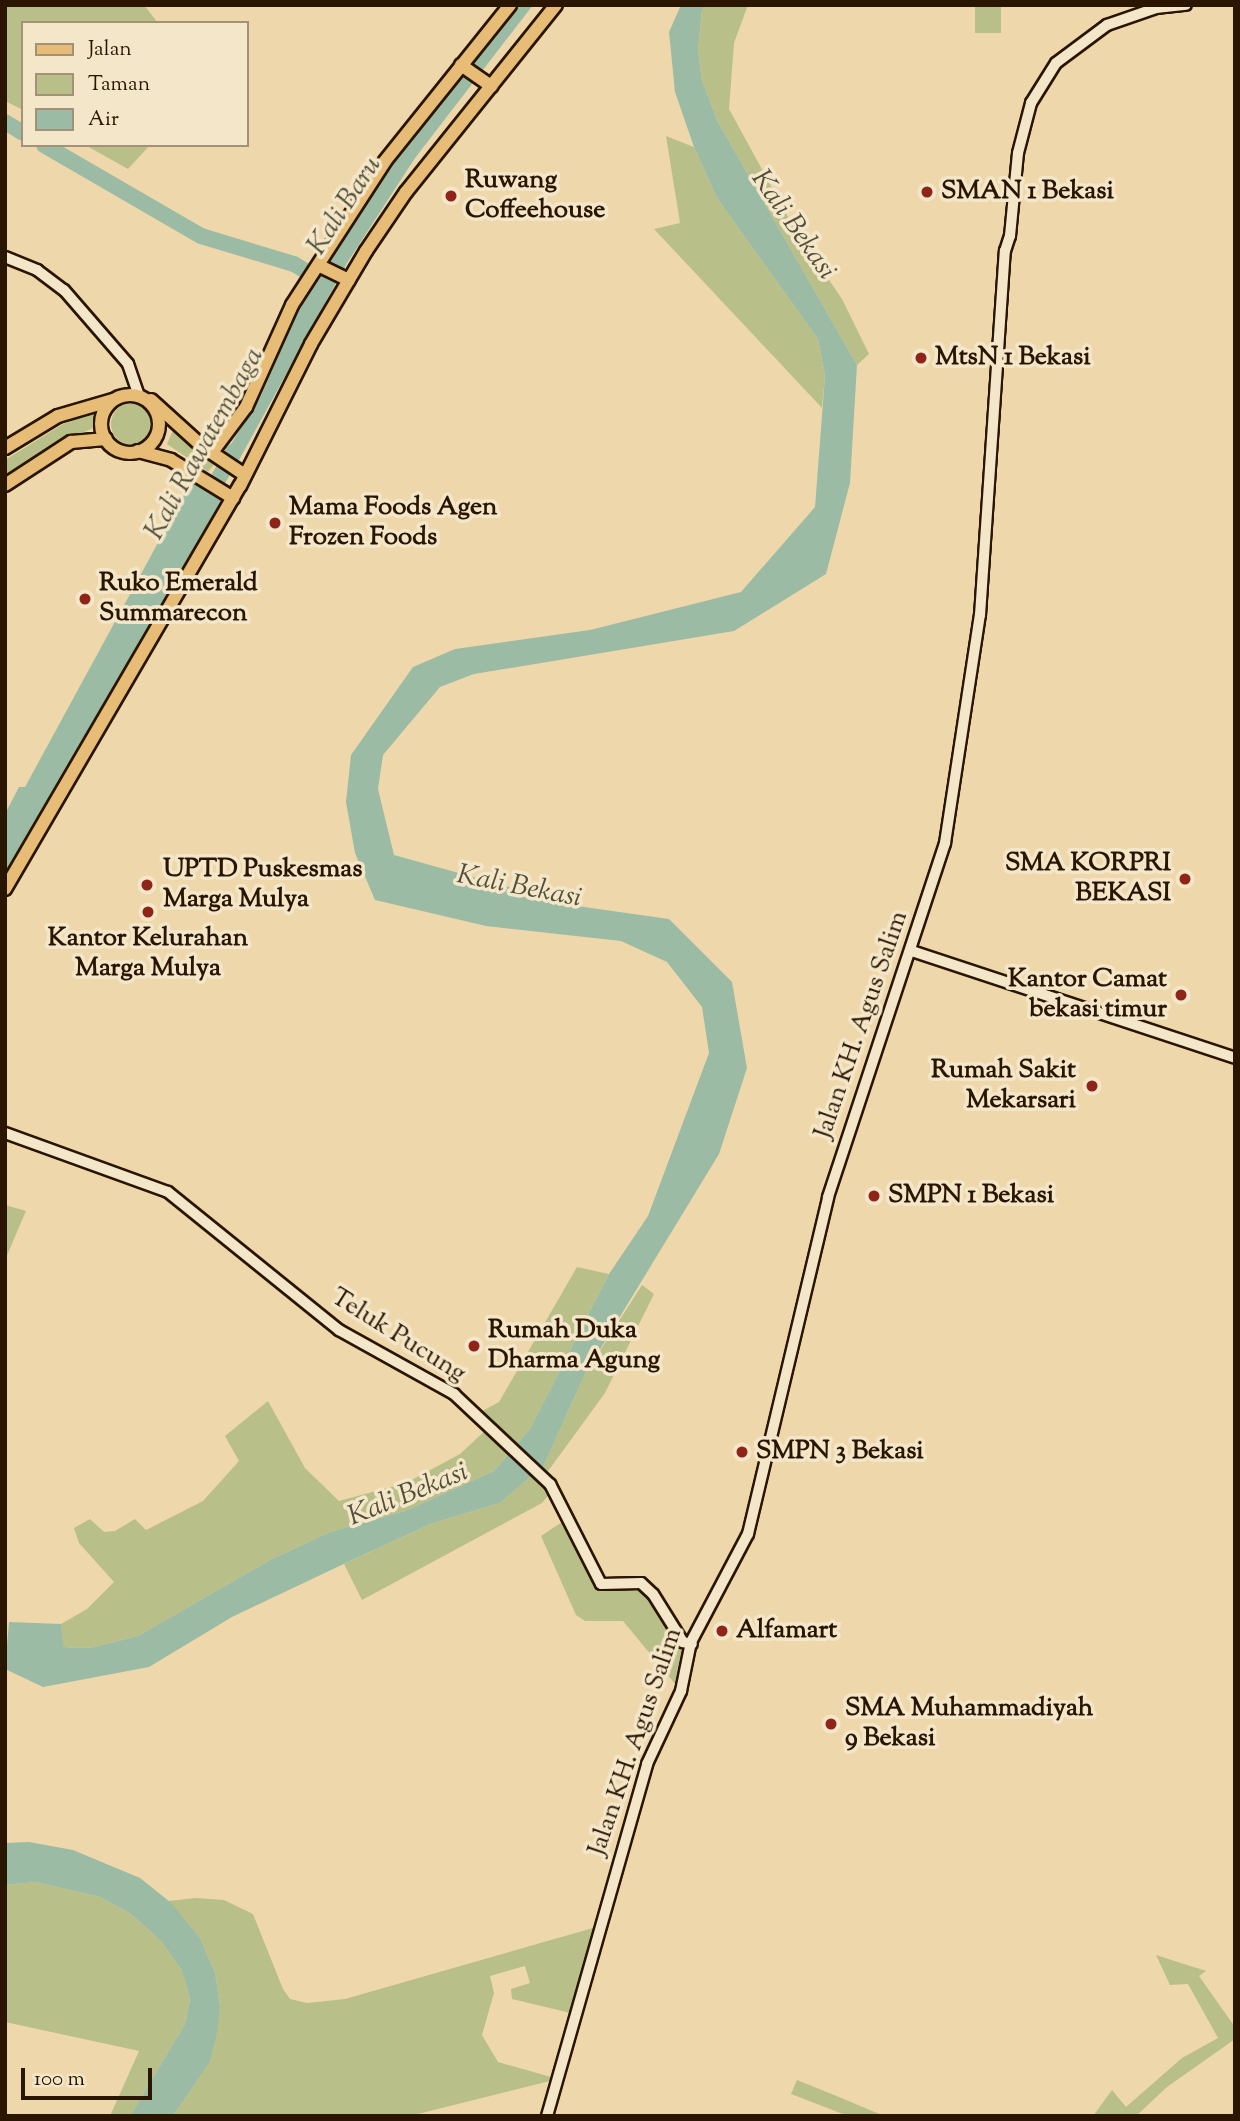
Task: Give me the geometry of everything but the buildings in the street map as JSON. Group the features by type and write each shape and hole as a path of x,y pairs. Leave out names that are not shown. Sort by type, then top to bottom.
{"main road":[{"path":"216,454 256,391 292,305 308,281 322,268 403,134 510,5"},
{"path":"5,889 242,473 346,279 487,83 556,5"},
{"path":"462,66 487,83"},
{"path":"322,268 346,279"},
{"path":"5,448 58,416 116,399 141,397 157,402 242,473"},
{"path":"138,452 154,439 159,424 154,407 141,397"},
{"path":"106,439 102,416 116,399"},
{"path":"89,438 96,418 92,405"},
{"path":"5,485 66,445 89,438 106,439 119,450 169,459 229,495"}],"street":[{"name":"Jalan KH. Agus Salim","path":"547,2116 582,2006 603,1911 647,1764 681,1691 692,1644 748,1534 828,1197 946,843 968,711 993,457 1004,251 1010,236 1018,153 1031,103 1056,63 1107,25 1156,8 1186,5"},
{"path":"5,257 37,270 64,290 128,363 141,397"},
{"path":"912,951 1235,1058"},
{"name":"Teluk Pucung","path":"5,1133 168,1192 339,1330 433,1380 550,1484 601,1584 640,1583 653,1594 683,1642 692,1644"}],"green space":[{"path":"5,5 144,5 156,21 21,21 21,109 5,101"},
{"path":"706,5 748,5 734,43 729,109 794,228 842,299 869,354 857,365 718,122 702,81 698,50 702,10"},
{"path":"975,5 1001,5 1001,33 975,33"},
{"path":"666,136 694,147 717,198 818,339 825,376 822,408 654,229 680,223"},
{"path":"89,147 148,147 128,169"},
{"path":"132,403 147,409 153,424 147,439 132,445 117,439 111,424 117,409"},
{"path":"93,412 93,428 45,450 5,477 5,460 63,424"},
{"path":"174,428 216,462 208,472 167,444"},
{"path":"5,1205 26,1211 5,1260"},
{"path":"577,1267 609,1274 530,1429 494,1471 405,1511 330,1532 270,1560 138,1636 90,1648 62,1647 61,1624 87,1609 114,1582 79,1543 74,1528 90,1519 104,1532 115,1531 135,1519 146,1530 203,1501 239,1461 225,1436 268,1401 305,1468 339,1501 406,1483 460,1454 489,1427 475,1415 499,1402"},
{"path":"642,1285 654,1294 605,1393 543,1478 553,1490 542,1503 362,1600 344,1564 433,1523 500,1503 544,1465 585,1374"},
{"path":"568,1518 601,1583 632,1581 659,1603 692,1644 681,1691 623,1621 585,1621 576,1615 541,1536"},
{"path":"35,1882 100,1897 131,1914 162,1942 182,1971 190,1999 185,2024 130,2116 110,2116 139,2051 5,2022 5,1885"},
{"path":"196,1898 224,1900 253,1914 283,1989 290,1999 307,2003 345,1999 600,1926 579,2015 512,1999 511,1989 530,1983 525,1966 490,1976 494,1993 482,2035 498,2062 558,2079 410,2116 173,2116 210,2062 220,2006 215,1972 200,1938 168,1901"},
{"path":"1156,1955 1206,1971 1199,1976 1235,2027 1235,2039 1167,2087 1136,2116 1093,2116 1112,2090 1126,2107 1182,2058 1218,2038 1188,1984 1170,1985"},
{"path":"797,2080 884,2116 848,2116 791,2094"}],"water":[{"path":"516,5 533,5 415,158 347,263 239,460 226,452 260,398 297,312 402,148"},
{"path":"681,5 706,5 702,10 698,50 702,81 718,122 857,365 850,483 826,574 734,631 474,674 440,687 383,755 378,789 394,855 577,906 669,919 732,982 747,1068 719,1154 585,1374 544,1465 500,1503 433,1523 350,1561 232,1617 149,1667 43,1687 5,1669 9,1622 61,1624 63,1647 90,1648 138,1636 270,1560 330,1532 405,1511 494,1471 530,1429 609,1274 648,1216 709,1053 702,1007 667,962 621,941 486,926 375,900 355,853 346,802 351,755 413,667 455,649 590,630 741,592 815,507 825,376 818,339 717,198 694,147 675,92 669,32"},
{"path":"196,473 233,498 5,889 5,814 19,787 25,787"},
{"path":"29,1842 73,1850 140,1878 170,1902 200,1938 215,1972 220,2006 217,2032 210,2062 173,2116 130,2116 185,2024 190,1999 182,1971 162,1942 131,1914 100,1897 35,1882 5,1885 5,1843"}],"waterway":[{"name":"Kali Baru","path":"5,122 21,132"},
{"name":"Kali Baru","path":"47,147 201,236 294,264 326,283 333,272"},
{"name":"Kali Rawatembaga","path":"207,499 234,451"}],"place":[{"name":"SMAN 1 Bekasi","path":"927,192"},
{"name":"Ruwang Coffeehouse","path":"451,196"},
{"name":"MtsN 1 Bekasi","path":"921,358"},
{"name":"Mama Foods Agen Frozen Foods","path":"275,523"},
{"name":"Ruko Emerald Summarecon","path":"85,599"},
{"name":"SMA KORPRI BEKASI","path":"1185,879"},
{"name":"UPTD Puskesmas Marga Mulya","path":"147,885"},
{"name":"Kantor Kelurahan Marga Mulya","path":"148,912"},
{"name":"Kantor Camat bekasi timur","path":"1181,995"},
{"name":"Rumah Sakit Mekarsari","path":"1092,1086"},
{"name":"SMPN 1 Bekasi","path":"874,1196"},
{"name":"Rumah Duka Dharma Agung","path":"474,1346"},
{"name":"SMPN 3 Bekasi","path":"742,1452"},
{"name":"Alfamart","path":"722,1631"},
{"name":"SMA Muhammadiyah 9 Bekasi","path":"831,1724"}],"water label":[{"name":"Kali Bekasi","path":"793,225"},
{"name":"Kali Bekasi","path":"519,887"},
{"name":"Kali Bekasi","path":"408,1495"}]}
